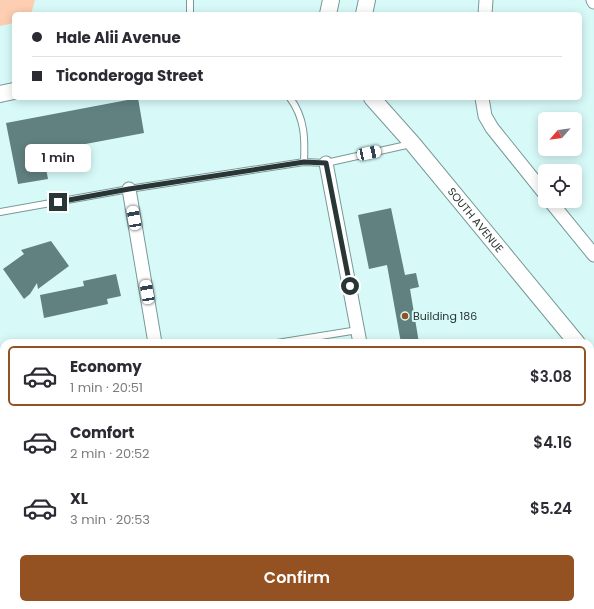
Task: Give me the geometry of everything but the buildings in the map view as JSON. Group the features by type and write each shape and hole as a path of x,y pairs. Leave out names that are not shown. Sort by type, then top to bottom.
{"street":[{"path":"486,0 486,12"},
{"path":"0,94 12,91"},
{"name":"SOUTH AVENUE","path":"374,100 413,144 574,339"},
{"path":"482,100 485,116 492,128 538,185"},
{"path":"326,163 359,337"},
{"path":"129,189 154,339"},
{"path":"556,208 594,255"}],"lane":[{"path":"190,0 190,12"},
{"path":"291,100 298,112 305,137 304,162"},
{"path":"0,212 129,189 304,162 326,163 413,144"},
{"path":"332,339 359,337"},
{"path":"494,609 501,609"}],"shaded area":[{"path":"0,0 35,0 32,12 12,12 12,23 0,26"}],"place":[{"name":"Building 186","path":"405,316"}],"route":[{"path":"58,202 129,189 304,162 326,163 350,286"}]}
